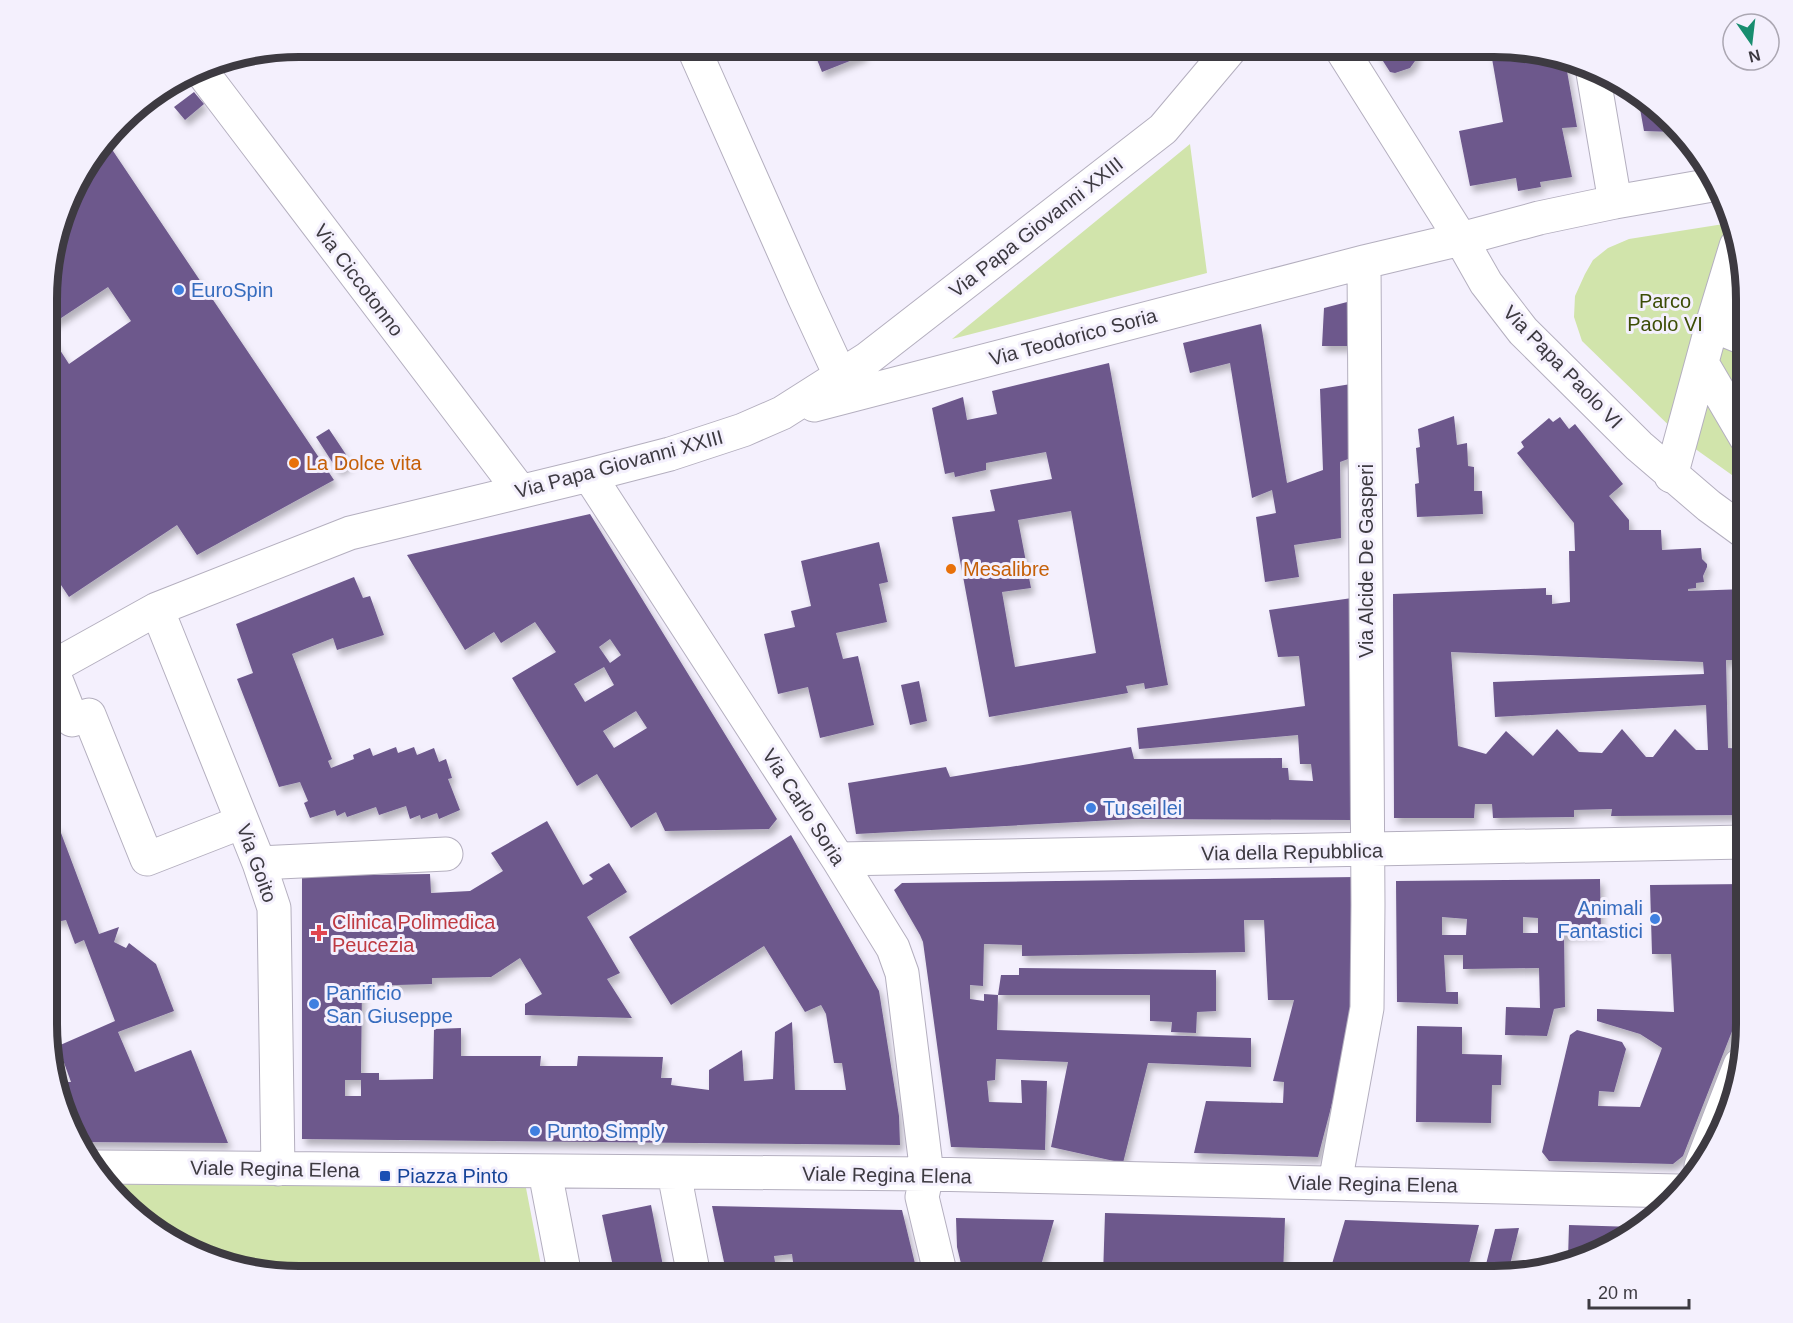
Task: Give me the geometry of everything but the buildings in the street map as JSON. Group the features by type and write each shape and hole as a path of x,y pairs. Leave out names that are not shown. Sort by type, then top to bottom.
{"street":[{"path":"697,57 841,377"},
{"name":"Via Papa Giovanni XXIII","path":"57,664 157,609 350,533 589,475 697,446 782,413 867,359 1163,129 1224,57"},
{"path":"1346,57 1461,239"},
{"name":"Via Ciccotonno","path":"205,76 520,490"},
{"path":"1594,79 1616,202"},
{"path":"1364,262 1539,218 1708,186"},
{"name":"Via Papa Paolo VI","path":"1461,239 1486,283 1523,331 1671,476 1736,526"},
{"path":"1671,476 1732,258"},
{"name":"Via Teodorico Soria","path":"782,413 1364,262"},
{"name":"Via Alcide De Gasperi","path":"1335,1184 1367,1008 1364,262"},
{"path":"1712,325 1736,335"},
{"path":"1702,363 1736,421"},
{"name":"Via Carlo Soria","path":"589,475 893,948 902,974 927,1174 922,1197 939,1266"},
{"name":"Via Goito","path":"157,609 259,863 274,908 278,1169"},
{"path":"57,685 72,720 89,715 147,859 242,822"},
{"name":"Via della Repubblica","path":"838,860 1736,842"},
{"path":"259,863 446,854"},
{"name":"Viale Regina Elena","path":"104,1167 927,1174 1669,1191"},
{"path":"545,1172 563,1266"},
{"path":"674,1173 692,1266"}],"green space":[{"path":"1190,144 1207,273 952,339"},
{"name":"Parco Paolo VI","path":"1724,224 1734,267 1736,299 1736,478 1687,443 1582,341 1574,317 1575,296 1585,274 1593,260 1608,248 1629,239"},
{"path":"117,1184 526,1188 541,1266 299,1266 267,1264 236,1258 206,1248 164,1225 139,1206"}],"place":[{"name":"EuroSpin","path":"179,290"},
{"name":"La Dolce vita","path":"294,463"},
{"name":"Mesalibre","path":"951,569"},
{"name":"Tu sei lei","path":"1091,808"},
{"name":"Animali Fantastici","path":"1655,919"},
{"name":"Clinica Polimedica Peucezia","path":"319,933"},
{"name":"Panificio San Giuseppe","path":"314,1004"},
{"name":"Punto Simply","path":"535,1131"},
{"name":"Piazza Pinto","path":"385,1176"}]}
